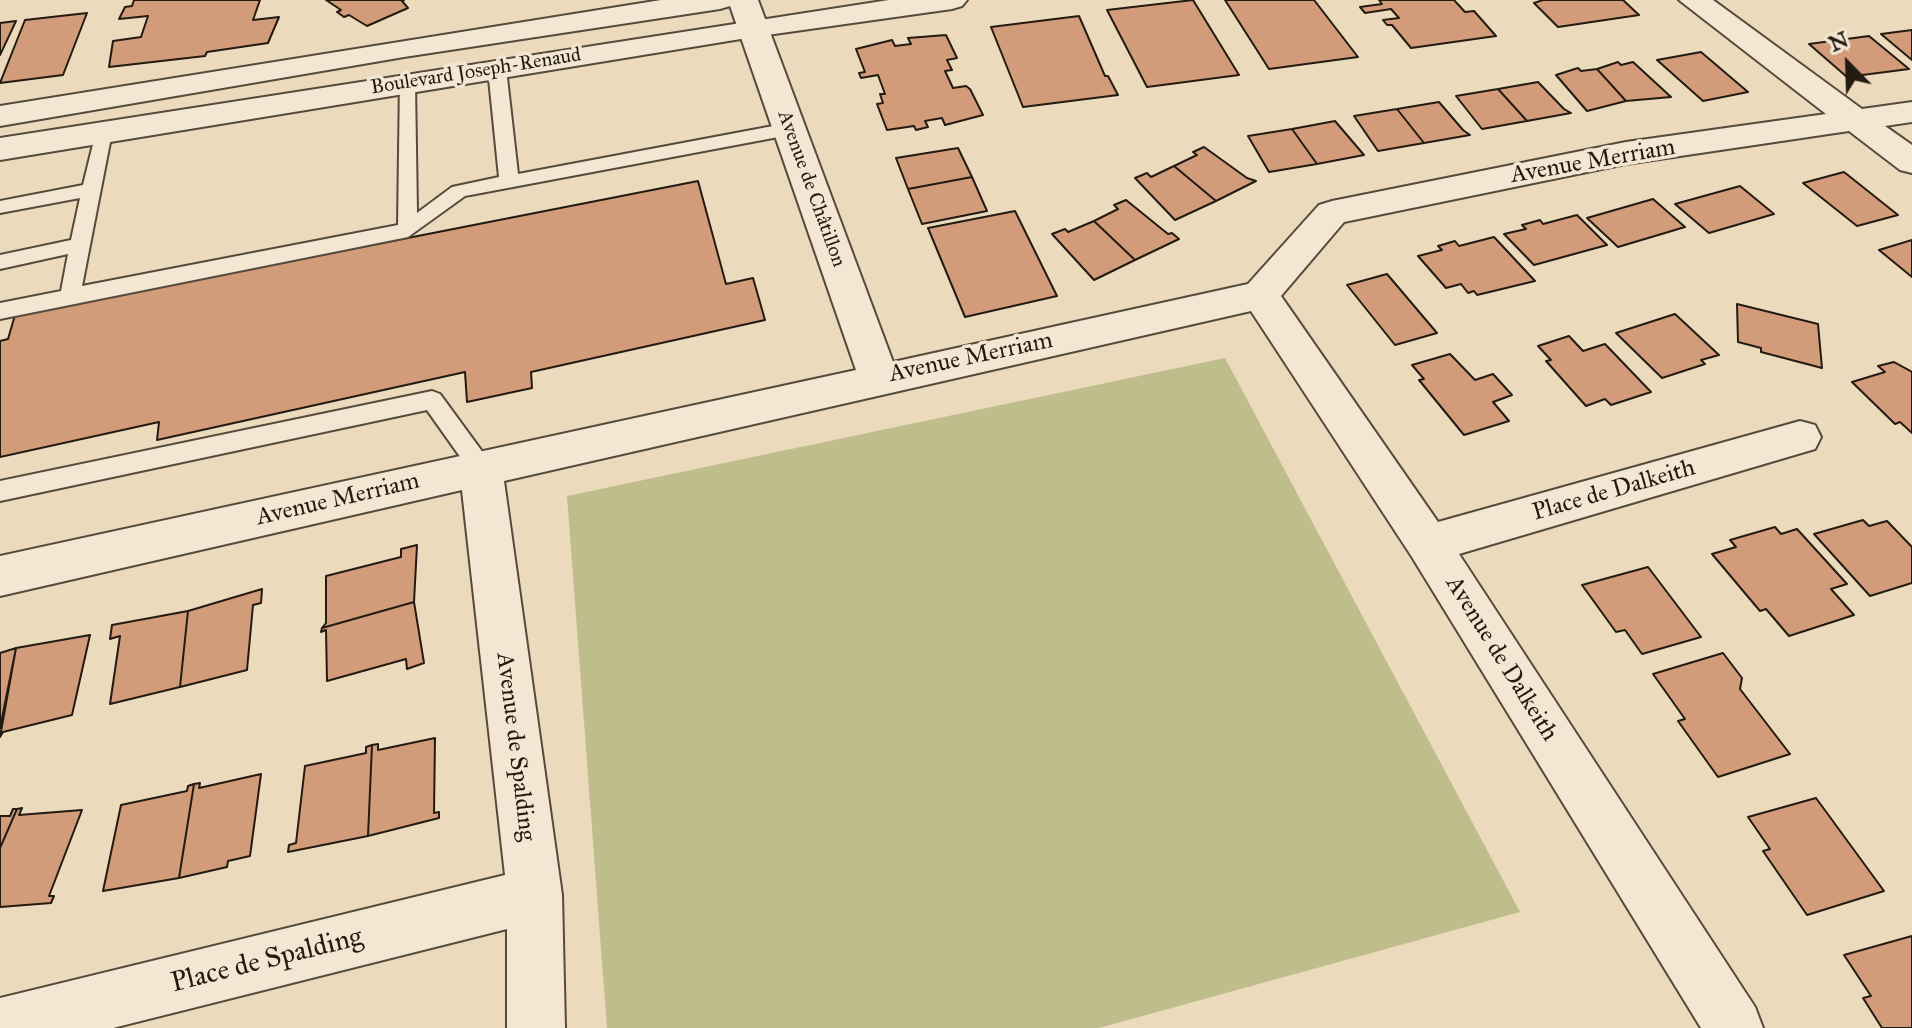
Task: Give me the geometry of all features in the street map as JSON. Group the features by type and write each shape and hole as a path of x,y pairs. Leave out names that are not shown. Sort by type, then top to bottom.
{"street":[{"name":"Boulevard Joseph-Renaud","path":"0,116 404,48 720,0"},
{"name":"Boulevard Joseph-Renaud","path":"0,149 497,69 748,14 952,0"},
{"path":"1694,0 1860,120 1912,162"},
{"name":"Avenue de Châtillon","path":"748,14 879,378"},
{"path":"404,48 406,83"},
{"path":"52,140 61,106"},
{"name":"Avenue Merriam","path":"0,576 1260,295 1332,213 1626,153 1912,112"},
{"name":"Avenue de Dalkeith","path":"1260,295 1428,544 1734,1028"},
{"name":"Place de Dalkeith","path":"1428,544 1800,437"},
{"name":"Avenue de Spalding","path":"481,468 535,895 536,1028"},
{"name":"Place de Spalding","path":"0,1027 535,895"}],"lane":[{"path":"497,69 509,182"},
{"path":"406,83 408,230"},
{"path":"0,311 408,230 459,191 789,129"},
{"path":"70,296 103,132"},
{"path":"0,207 92,189"},
{"path":"0,262 80,245"},
{"path":"0,491 432,400 481,468"}],"shaded area":[{"path":"1225,358 1520,912 1099,1028 607,1028 567,496"}],"building":[{"path":"134,0 260,0 253,20 279,17 268,43 207,52 205,56 109,67 113,41 141,37 148,16 119,19 125,7 132,6"},
{"path":"326,0 404,0 408,8 367,26 349,15 344,17 337,12 341,10"},
{"path":"1193,0 1239,75 1147,87 1107,10"},
{"path":"1225,0 1314,0 1358,57 1269,69"},
{"path":"1379,0 1454,0 1465,12 1474,11 1496,36 1411,48 1392,25 1387,25 1383,20 1399,18 1391,9 1365,13 1360,7 1382,4"},
{"path":"1543,0 1623,0 1639,15 1558,27 1534,3"},
{"path":"87,13 63,75 0,83 25,20"},
{"path":"1079,16 1105,76 1108,76 1118,95 1023,107 991,27"},
{"path":"16,21 0,55 0,23"},
{"path":"1912,30 1912,60 1881,34"},
{"path":"946,35 957,58 947,60 952,70 945,71 953,88 966,86 970,89 983,115 945,125 942,118 925,121 928,127 916,130 914,126 887,130 877,104 883,103 880,94 885,94 878,75 861,78 859,73 865,72 856,49 892,40 895,46 911,44 908,38"},
{"path":"1869,36 1909,69 1847,77 1809,44"},
{"path":"1701,52 1748,92 1703,101 1657,60"},
{"path":"1618,62 1621,65 1633,62 1671,97 1626,101 1597,69"},
{"path":"1578,68 1581,71 1597,69 1626,101 1587,111 1556,75"},
{"path":"1538,82 1571,113 1527,121 1498,89"},
{"path":"1498,89 1527,121 1482,129 1456,96"},
{"path":"1439,102 1470,135 1424,143 1397,109"},
{"path":"1397,109 1424,143 1378,151 1354,116"},
{"path":"1335,121 1364,155 1317,164 1292,129"},
{"path":"1292,129 1317,164 1269,172 1248,136"},
{"path":"1204,147 1247,178 1256,181 1216,201 1174,166 1197,155 1193,152"},
{"path":"958,148 972,177 908,189 896,158"},
{"path":"1174,166 1216,201 1175,220 1135,178 1147,173 1151,177"},
{"path":"1844,172 1898,215 1857,226 1803,183"},
{"path":"972,177 987,211 922,224 908,189"},
{"path":"698,181 726,284 753,278 765,320 531,372 532,388 467,402 465,372 157,440 159,422 0,457 0,341 8,339 15,315"},
{"path":"1740,186 1774,214 1709,233 1675,204"},
{"path":"1653,199 1685,227 1618,247 1587,218"},
{"path":"1126,200 1168,234 1172,233 1179,239 1135,260 1094,221 1118,209 1114,205"},
{"path":"1015,211 1057,296 965,317 928,228"},
{"path":"1577,215 1607,245 1534,265 1504,234 1526,229 1522,225 1540,220 1543,224"},
{"path":"1094,221 1135,260 1094,280 1052,234 1065,229 1068,232"},
{"path":"1494,237 1535,281 1477,295 1474,291 1468,293 1461,284 1446,288 1418,256 1442,250 1438,246 1455,241 1459,246"},
{"path":"1912,240 1912,277 1879,250"},
{"path":"1387,274 1437,333 1395,345 1347,285"},
{"path":"1737,304 1818,324 1822,368 1761,352 1761,348 1738,342"},
{"path":"1675,314 1719,355 1701,360 1705,364 1662,378 1616,333"},
{"path":"1569,336 1583,351 1605,344 1651,392 1611,405 1605,399 1586,406 1546,361 1551,360 1538,346"},
{"path":"1450,354 1475,380 1493,374 1512,395 1493,402 1509,421 1464,435 1419,380 1424,379 1412,365"},
{"path":"1894,362 1912,372 1912,433 1900,422 1895,424 1852,382 1885,372 1878,366"},
{"path":"1863,520 1869,526 1887,521 1912,547 1912,583 1870,596 1814,534"},
{"path":"1775,527 1781,534 1797,529 1847,584 1831,589 1854,615 1789,636 1766,609 1760,611 1712,554 1736,547 1730,540"},
{"path":"417,545 414,602 322,628 326,623 326,576 401,557 401,549"},
{"path":"1648,567 1701,637 1642,654 1625,630 1616,632 1582,585"},
{"path":"262,589 261,603 253,605 247,670 180,687 188,611"},
{"path":"414,602 424,663 407,669 406,659 327,681 326,630 321,632 322,628"},
{"path":"188,611 180,687 110,704 120,636 110,639 112,625"},
{"path":"90,635 72,715 3,732 0,737 16,648"},
{"path":"16,648 0,728 0,653"},
{"path":"1723,653 1742,678 1740,689 1790,754 1718,777 1678,721 1685,719 1653,674"},
{"path":"435,738 434,813 439,812 439,818 368,836 372,745 378,744 378,750"},
{"path":"372,745 368,836 288,852 289,845 296,843 305,766 366,753 366,747"},
{"path":"261,774 250,856 228,861 227,867 179,878 194,784 200,783 199,788"},
{"path":"194,784 179,878 103,891 121,805 187,791 188,786"},
{"path":"1816,798 1884,891 1807,915 1763,851 1770,849 1748,817"},
{"path":"22,808 19,815 82,810 49,896 54,896 51,903 0,907 0,848 17,809"},
{"path":"13,809 17,809 0,848 0,816 10,816"},
{"path":"1912,936 1912,1028 1882,1028 1863,998 1871,996 1844,955"}]}
